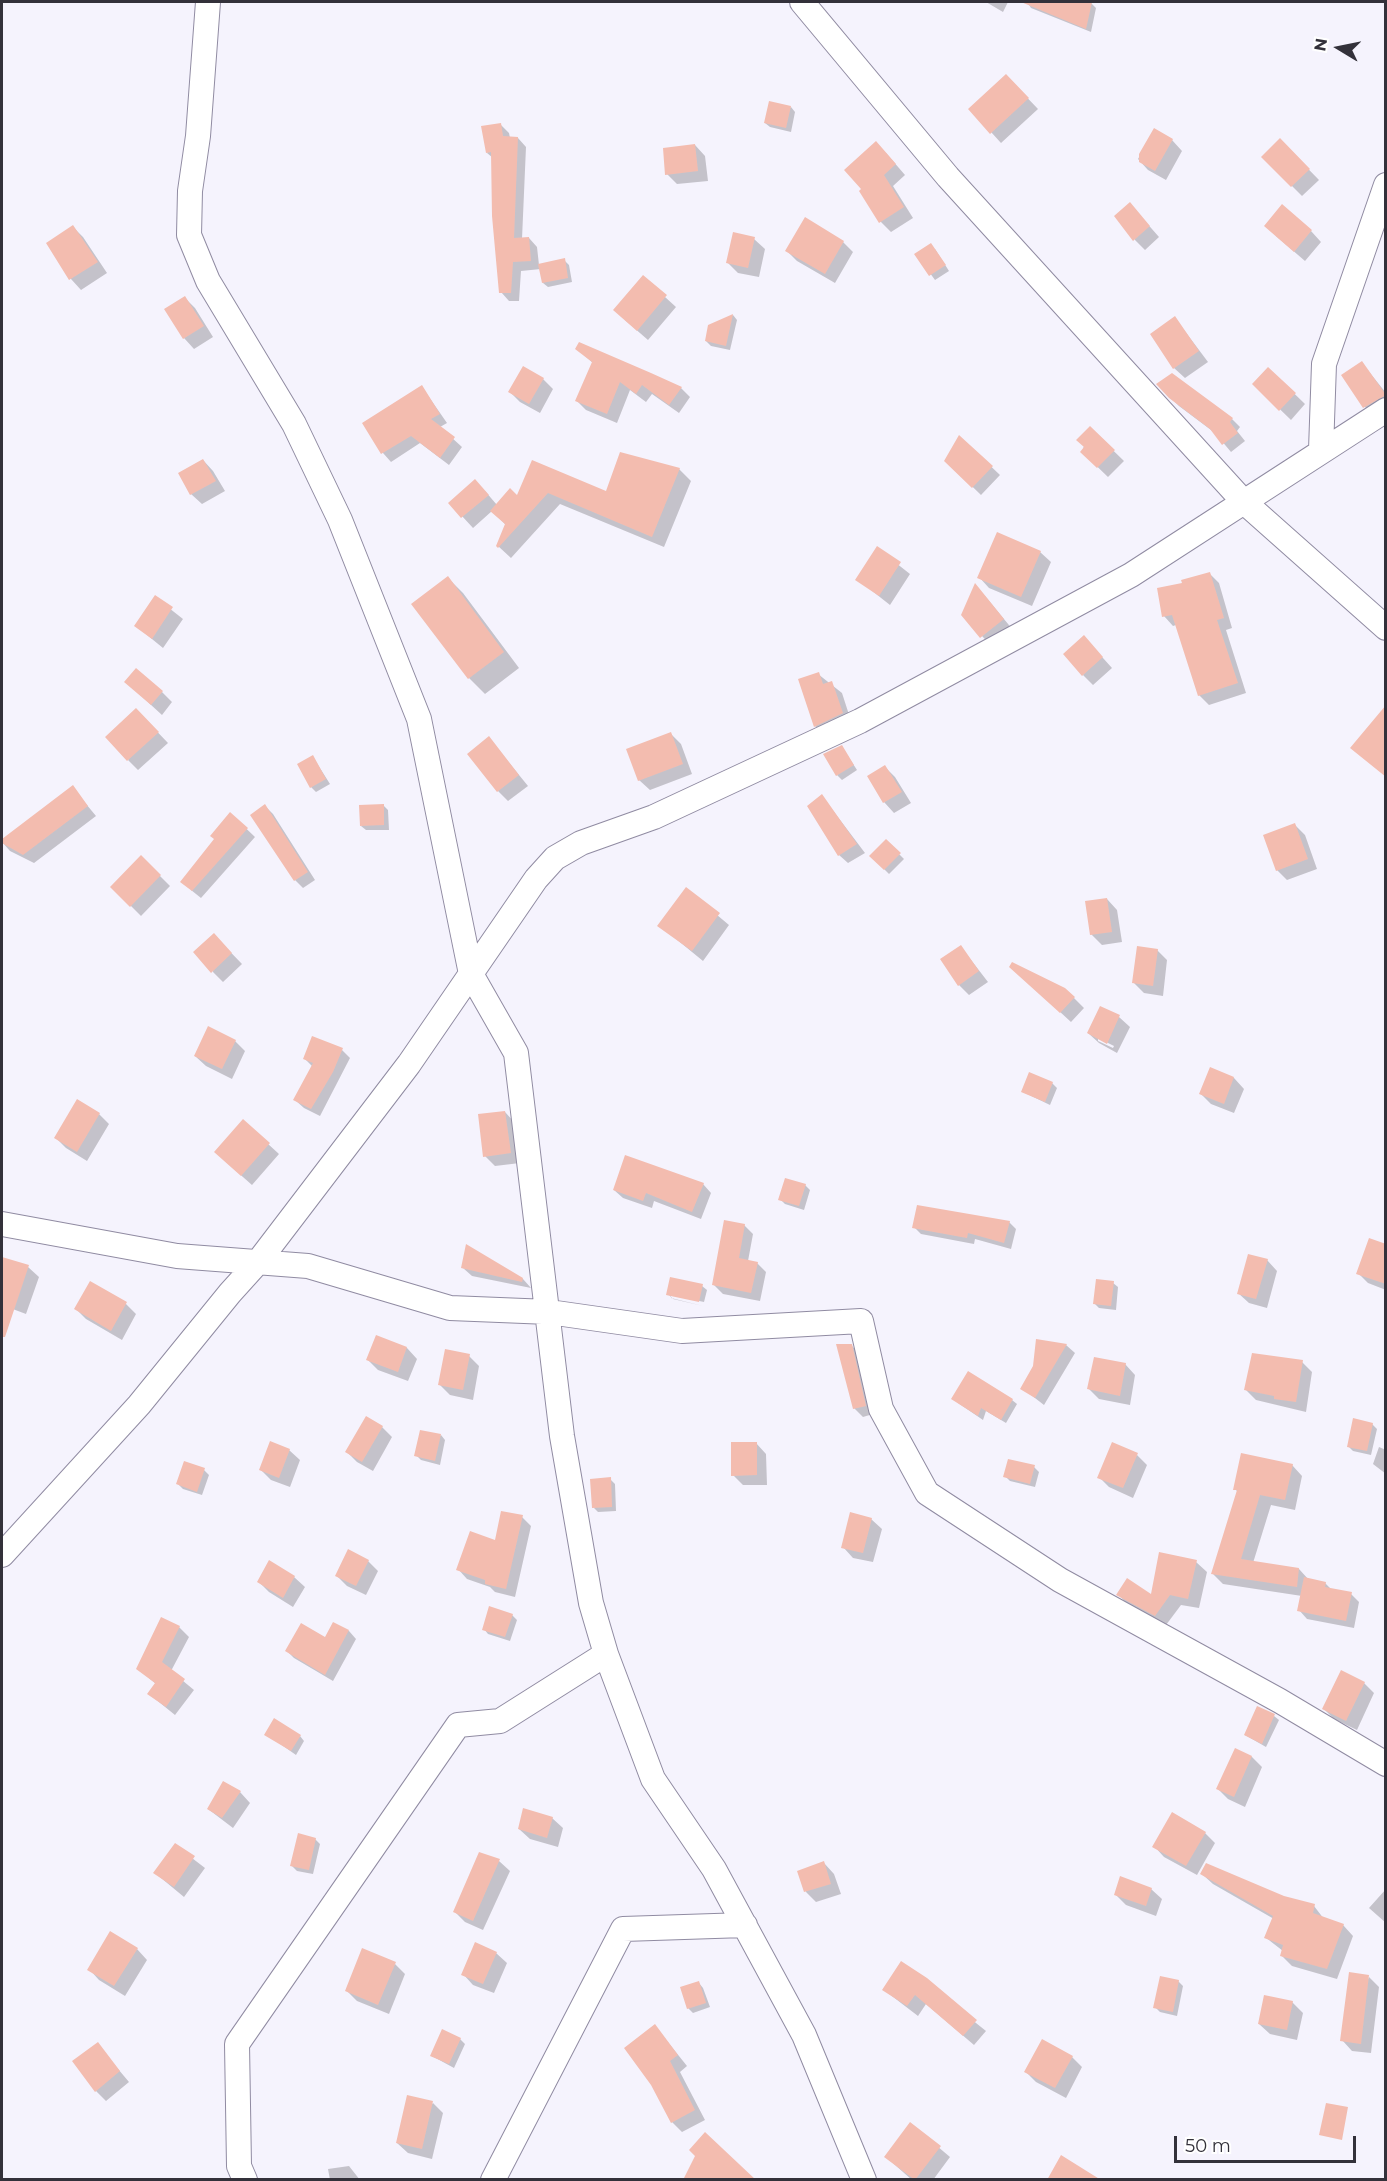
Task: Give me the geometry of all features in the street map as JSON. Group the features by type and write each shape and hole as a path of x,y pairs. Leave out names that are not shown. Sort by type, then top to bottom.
{"street":[{"path":"208,2 198,136 190,191 189,235 208,281 294,424 340,520 419,719 471,974 516,1053 549,1312 562,1436 591,1604 606,1654 653,1779 714,1869 804,2035 864,2180"},
{"path":"802,2 948,177 1243,501 1386,628"},
{"path":"1321,450 1324,364 1386,185"},
{"path":"2,1555 139,1405 258,1262 409,1065 536,879 555,858 580,843 654,817 860,721 1131,575 1386,410"},
{"path":"2,1224 177,1256 308,1266 450,1308 549,1312 682,1330 861,1321 880,1409 927,1493 1060,1580 1280,1701 1386,1764"},
{"path":"245,2180 239,2166 237,2044 458,1725 500,1721 606,1654"},
{"path":"494,2180 623,1929 745,1925"}],"building":[{"path":"1021,2 1092,2 1086,29"},
{"path":"1006,74 1029,98 990,134 968,109"},
{"path":"769,101 791,106 786,128 764,123"},
{"path":"501,123 503,136 518,137 514,238 529,237 531,261 513,262 511,293 499,293 492,216 491,152 486,153 481,126"},
{"path":"1154,128 1173,139 1155,171 1139,162 1139,154"},
{"path":"1280,138 1310,169 1291,187 1261,157"},
{"path":"876,141 896,164 884,175 904,207 879,223 859,191 861,189 844,170"},
{"path":"695,144 698,171 665,175 663,148"},
{"path":"1130,202 1150,226 1133,241 1114,216"},
{"path":"1282,204 1312,230 1294,252 1264,226"},
{"path":"805,217 844,241 825,274 785,251"},
{"path":"73,225 98,262 69,280 46,243"},
{"path":"733,232 755,237 748,268 726,263"},
{"path":"931,243 946,265 929,276 914,254"},
{"path":"565,258 568,278 542,283 538,264"},
{"path":"643,275 667,295 637,331 613,310"},
{"path":"185,296 204,326 183,339 164,309"},
{"path":"733,314 726,346 705,341 708,325"},
{"path":"1175,316 1199,351 1173,369 1150,334"},
{"path":"579,342 682,387 669,405 642,385 636,394 620,382 607,414 575,401 592,362 575,349"},
{"path":"1362,361 1386,395 1363,408 1341,375"},
{"path":"523,366 544,378 529,404 508,392"},
{"path":"1268,367 1296,393 1279,411 1252,384"},
{"path":"1172,373 1233,418 1230,422 1238,433 1222,445 1210,429 1169,398 1156,384"},
{"path":"422,385 440,414 431,419 455,437 440,458 411,436 381,454 362,423"},
{"path":"1090,426 1115,450 1097,468 1080,452 1084,447 1076,440"},
{"path":"959,435 993,466 972,488 944,461"},
{"path":"620,452 680,468 652,537 548,493 498,548 496,546 505,524 490,511 510,488 517,495 532,460 606,491"},
{"path":"203,459 216,481 190,495 178,473"},
{"path":"475,479 489,495 461,518 448,503"},
{"path":"997,532 1041,551 1021,597 977,578"},
{"path":"877,546 901,562 879,596 855,580"},
{"path":"1210,572 1224,618 1217,620 1238,683 1198,696 1172,615 1162,617 1157,588 1182,583 1181,580"},
{"path":"448,576 504,652 468,679 411,604"},
{"path":"975,583 1004,619 980,638 961,615"},
{"path":"155,595 173,607 152,639 134,626"},
{"path":"1084,635 1103,657 1082,676 1063,654"},
{"path":"136,668 163,691 151,705 124,682"},
{"path":"819,672 823,684 832,681 843,713 814,727 798,679"},
{"path":"1386,705 1386,777 1350,748"},
{"path":"136,708 159,732 127,761 105,737"},
{"path":"671,732 683,764 638,781 626,749"},
{"path":"489,736 519,775 497,792 467,754"},
{"path":"842,745 854,765 836,776 823,754"},
{"path":"313,755 326,779 310,788 297,764"},
{"path":"885,765 902,792 883,803 867,776"},
{"path":"73,785 88,806 23,855 2,843 2,839"},
{"path":"822,794 857,844 838,856 807,806"},
{"path":"265,804 308,872 294,881 250,815"},
{"path":"384,804 384,825 360,826 359,805"},
{"path":"230,812 248,828 192,891 180,882 214,839 210,836"},
{"path":"1295,823 1308,859 1276,871 1263,835"},
{"path":"886,839 901,853 884,870 869,856"},
{"path":"141,855 161,875 130,907 110,887"},
{"path":"686,887 720,913 692,951 657,926"},
{"path":"1107,898 1112,932 1090,935 1085,901"},
{"path":"214,933 232,953 211,973 193,952"},
{"path":"961,945 979,971 958,986 940,959"},
{"path":"1137,946 1158,949 1153,986 1132,983"},
{"path":"1012,962 1065,988 1075,997 1060,1013 1009,967"},
{"path":"1100,1006 1120,1015 1107,1044 1087,1033"},
{"path":"208,1026 236,1040 222,1069 194,1056"},
{"path":"312,1036 343,1048 333,1072 311,1109 293,1100 313,1063 303,1059"},
{"path":"1210,1067 1234,1077 1224,1104 1199,1094"},
{"path":"1029,1072 1053,1082 1045,1102 1021,1092"},
{"path":"77,1099 100,1113 77,1152 54,1138"},
{"path":"505,1111 511,1153 483,1157 478,1114"},
{"path":"243,1119 270,1143 241,1176 214,1152"},
{"path":"625,1155 704,1183 692,1212 646,1193 643,1201 613,1190"},
{"path":"785,1178 806,1184 799,1206 778,1200"},
{"path":"917,1205 1010,1221 1004,1243 968,1233 967,1238 912,1228"},
{"path":"724,1220 745,1224 739,1258 758,1262 751,1293 712,1285"},
{"path":"1369,1238 1386,1244 1386,1284 1356,1274"},
{"path":"466,1244 523,1278 522,1282 461,1268"},
{"path":"1248,1254 1268,1259 1256,1299 1237,1294"},
{"path":"2,1257 29,1265 5,1337 2,1337"},
{"path":"670,1277 703,1284 699,1302 666,1295"},
{"path":"1096,1279 1114,1281 1111,1306 1093,1304"},
{"path":"90,1281 127,1302 111,1331 74,1309"},
{"path":"376,1335 407,1347 398,1372 366,1360"},
{"path":"1036,1339 1067,1344 1035,1398 1020,1389 1033,1366"},
{"path":"836,1344 852,1344 866,1406 853,1409"},
{"path":"445,1349 470,1354 463,1390 438,1385"},
{"path":"1252,1353 1303,1360 1296,1402 1274,1399 1274,1396 1244,1390"},
{"path":"1094,1357 1126,1363 1120,1396 1087,1389"},
{"path":"968,1371 1013,1399 1001,1420 981,1408 978,1416 951,1399"},
{"path":"366,1416 383,1426 362,1462 345,1452"},
{"path":"1353,1418 1373,1423 1367,1451 1347,1447"},
{"path":"420,1430 441,1434 435,1461 414,1456"},
{"path":"270,1441 290,1449 279,1478 259,1470"},
{"path":"731,1442 757,1442 757,1475 731,1476"},
{"path":"1112,1442 1138,1453 1123,1488 1097,1478"},
{"path":"1241,1453 1293,1464 1285,1500 1260,1495 1241,1559 1299,1568 1297,1587 1211,1574 1237,1490 1233,1490"},
{"path":"1008,1459 1035,1465 1030,1484 1003,1477"},
{"path":"184,1461 205,1468 197,1492 176,1484"},
{"path":"611,1477 612,1507 592,1508 590,1479"},
{"path":"501,1511 523,1515 506,1589 485,1584 485,1580 456,1570 470,1531 495,1540"},
{"path":"850,1512 872,1518 863,1553 841,1548"},
{"path":"348,1549 369,1560 356,1586 335,1576"},
{"path":"1159,1552 1197,1560 1188,1599 1170,1595 1155,1616 1116,1595 1127,1578 1151,1594"},
{"path":"269,1560 295,1576 283,1598 257,1582"},
{"path":"1304,1577 1326,1582 1325,1587 1352,1592 1346,1621 1297,1611"},
{"path":"489,1606 513,1614 505,1637 482,1630"},
{"path":"161,1617 180,1626 162,1662 185,1679 166,1707 147,1694 155,1683 136,1669"},
{"path":"333,1622 349,1630 325,1675 285,1651 301,1623 325,1637"},
{"path":"1341,1670 1365,1682 1346,1721 1322,1709"},
{"path":"1257,1706 1275,1714 1262,1744 1244,1735"},
{"path":"274,1718 301,1735 291,1751 264,1735"},
{"path":"1235,1748 1252,1756 1234,1797 1216,1789"},
{"path":"223,1781 241,1791 222,1818 207,1809"},
{"path":"523,1808 553,1817 547,1838 518,1829"},
{"path":"1172,1812 1206,1832 1186,1866 1152,1847"},
{"path":"298,1833 316,1838 309,1870 290,1866"},
{"path":"175,1843 195,1856 174,1887 153,1873"},
{"path":"479,1852 500,1859 473,1921 453,1912"},
{"path":"824,1861 831,1884 804,1892 797,1871"},
{"path":"1206,1863 1284,1896 1315,1904 1313,1913 1344,1924 1327,1969 1280,1956 1283,1945 1264,1938 1273,1916 1200,1874"},
{"path":"1120,1876 1152,1888 1146,1906 1114,1895"},
{"path":"110,1931 138,1948 114,1986 87,1970"},
{"path":"475,1942 497,1952 483,1984 461,1975"},
{"path":"362,1948 396,1962 378,2005 345,1991"},
{"path":"901,1961 927,1978 977,2020 963,2036 915,1995 907,2006 882,1990"},
{"path":"1349,1972 1369,1975 1361,2044 1340,2041"},
{"path":"1160,1976 1179,1980 1173,2012 1153,2008"},
{"path":"699,1981 706,2003 687,2009 680,1987"},
{"path":"1264,1995 1293,2001 1287,2030 1258,2024"},
{"path":"655,2024 678,2055 670,2061 695,2110 671,2123 651,2085 624,2048"},
{"path":"442,2029 461,2038 449,2064 430,2056"},
{"path":"1042,2039 1073,2056 1055,2088 1024,2072"},
{"path":"98,2042 120,2071 95,2092 72,2061"},
{"path":"407,2095 433,2101 422,2149 396,2143"},
{"path":"1326,2103 1348,2107 1342,2140 1319,2135"},
{"path":"910,2122 941,2146 915,2180 884,2157"},
{"path":"705,2132 756,2180 683,2180 695,2156 689,2150"},
{"path":"1061,2155 1101,2180 1047,2180"}]}
